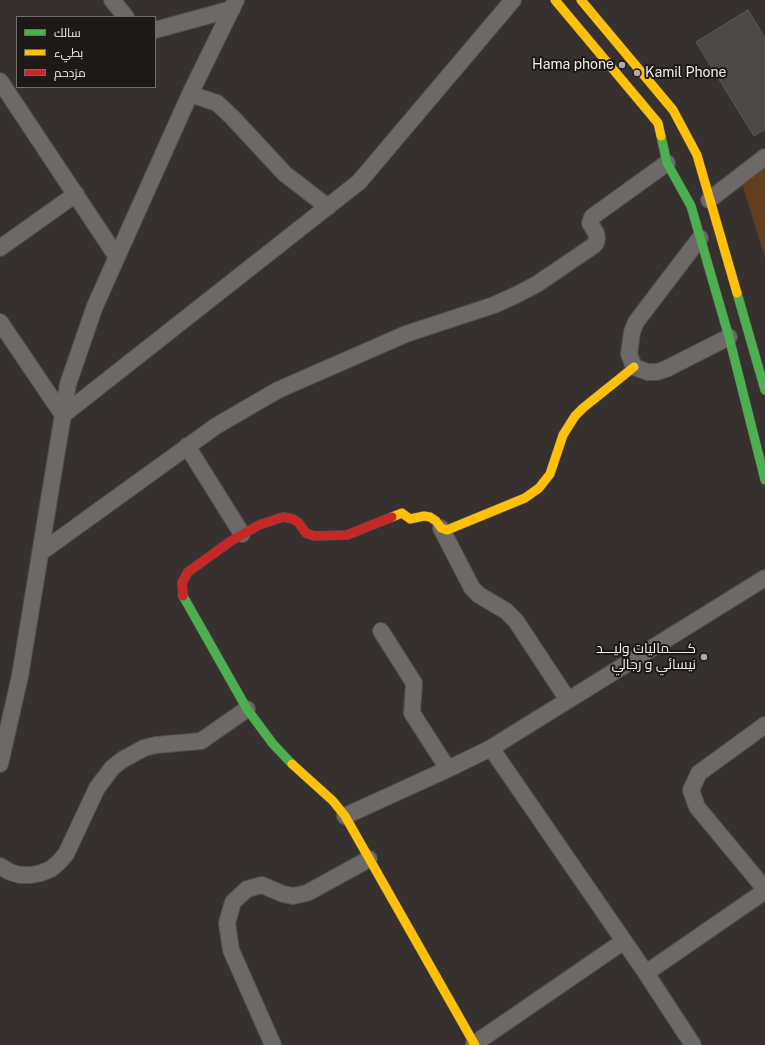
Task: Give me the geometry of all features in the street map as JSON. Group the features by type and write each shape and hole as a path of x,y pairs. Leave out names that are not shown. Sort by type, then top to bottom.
{"street":[{"path":"112,0 125,16"},
{"path":"63,415 359,182 513,0"},
{"path":"555,0 658,123 668,163 691,206 729,337 765,480"},
{"path":"581,0 673,110 697,155 765,390"},
{"path":"156,30 234,4"},
{"path":"0,764 20,676 68,384 95,306 190,94 234,4"},
{"path":"0,81 117,257"},
{"path":"190,94 217,103 232,117 284,174 328,207"},
{"path":"709,200 765,157"},
{"path":"40,553 187,446 246,407 291,384 406,334 494,305 516,296 537,284 593,246 597,238 596,233 591,227 590,223 592,217 668,163"},
{"path":"0,248 76,194"},
{"path":"700,238 636,322 632,332 629,354 634,367 648,372 658,372 729,337"},
{"path":"0,322 63,415"},
{"path":"441,528 444,530 449,530 533,494 550,474 563,436 575,416 634,367"},
{"path":"187,446 242,534"},
{"path":"568,700 516,621 506,611 479,595 472,588 441,528 436,521 430,517 424,516 410,518 402,513 347,535 314,536 309,535 304,531 298,522 288,517 283,517 259,525 242,534 188,572 184,577 182,590 183,596 247,709 287,760 333,802 345,816 474,1044 624,941"},
{"path":"345,816 448,769 516,734 568,700 765,578"},
{"path":"381,631 414,683 412,713 448,769"},
{"path":"0,866 10,872 20,875 41,873 51,868 66,854 97,788 104,777 117,764 144,748 156,745 201,741 247,709"},
{"path":"646,974 765,890 697,807 691,790 699,773 765,725"},
{"path":"491,748 624,941 693,1045"},
{"path":"273,1045 231,950 227,923 233,902 247,889 262,885 283,894 294,896 307,893 369,859"}],"shaded area":[{"path":"765,162 765,258 739,174"}],"building":[{"path":"748,10 765,38 765,129 754,136 696,42"}],"traffic: fast":[{"path":"661,136 667,163 691,206 729,337 765,480"},
{"path":"737,293 765,390"},
{"path":"183,596 247,709 273,744 292,764"}],"traffic: slow":[{"path":"555,0 658,123 661,136"},
{"path":"581,0 673,110 697,155 737,293"},
{"path":"392,517 402,513 410,519 424,516 430,517 436,521 441,528 447,530 525,498 539,488 550,474 563,435 575,416 634,367"},
{"path":"292,764 333,801 345,816 475,1045"}],"traffic: jam":[{"path":"183,596 182,583 188,572 231,541 259,525 283,517 293,519 298,522 306,533 314,536 347,535 392,517"}],"place":[{"name":"Hama phone","path":"622,65"},
{"name":"Kamil Phone","path":"637,73"},
{"name":"كـــــمالیات ولیـــد نیسائي و رجالي","path":"704,657"}]}
